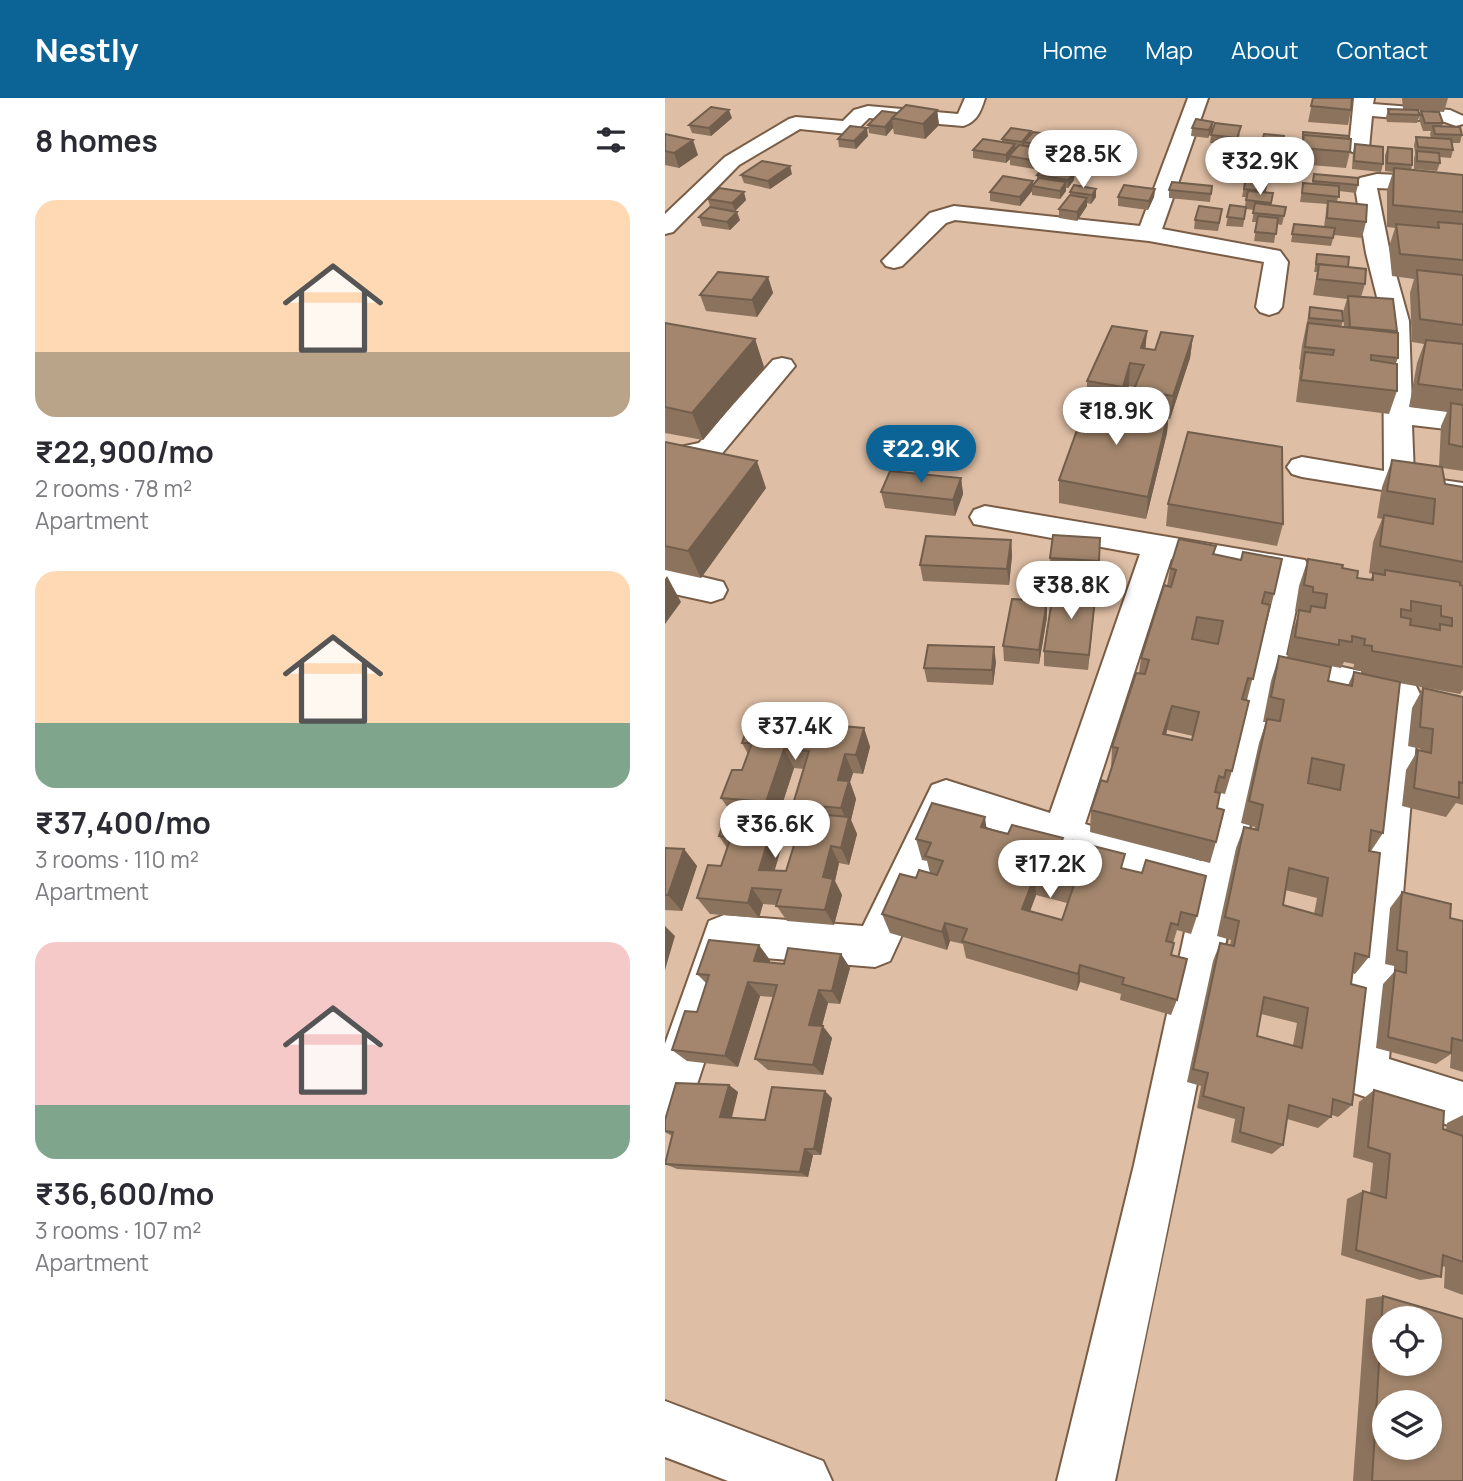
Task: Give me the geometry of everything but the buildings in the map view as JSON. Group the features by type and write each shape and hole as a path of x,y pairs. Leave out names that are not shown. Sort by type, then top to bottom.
{"street":[{"path":"665,227 732,161 796,122 848,128 861,114 869,112 963,120 971,112 975,98"},
{"path":"1149,234 1198,98"},
{"path":"1359,148 1363,103 1450,116 1456,120"},
{"path":"1399,484 1396,321 1399,286 1387,233 1366,187 1368,183 1388,181 1463,186"},
{"path":"894,261 939,218 954,213 1149,234 1272,256 1276,262 1269,307"},
{"path":"1397,348 1423,351"},
{"path":"665,453 680,456 709,450 782,366"},
{"path":"1398,414 1463,422"},
{"path":"1302,467 1463,494"},
{"path":"985,517 1309,571 1268,665 1216,884 1158,1166 1086,1481"},
{"path":"1062,835 1160,546"},
{"path":"665,580 711,590"},
{"path":"1268,665 1402,694 1364,1075 1463,1106"},
{"path":"671,1095 724,935 875,947 946,797 1216,884"},
{"path":"665,1429 803,1481"}]}
